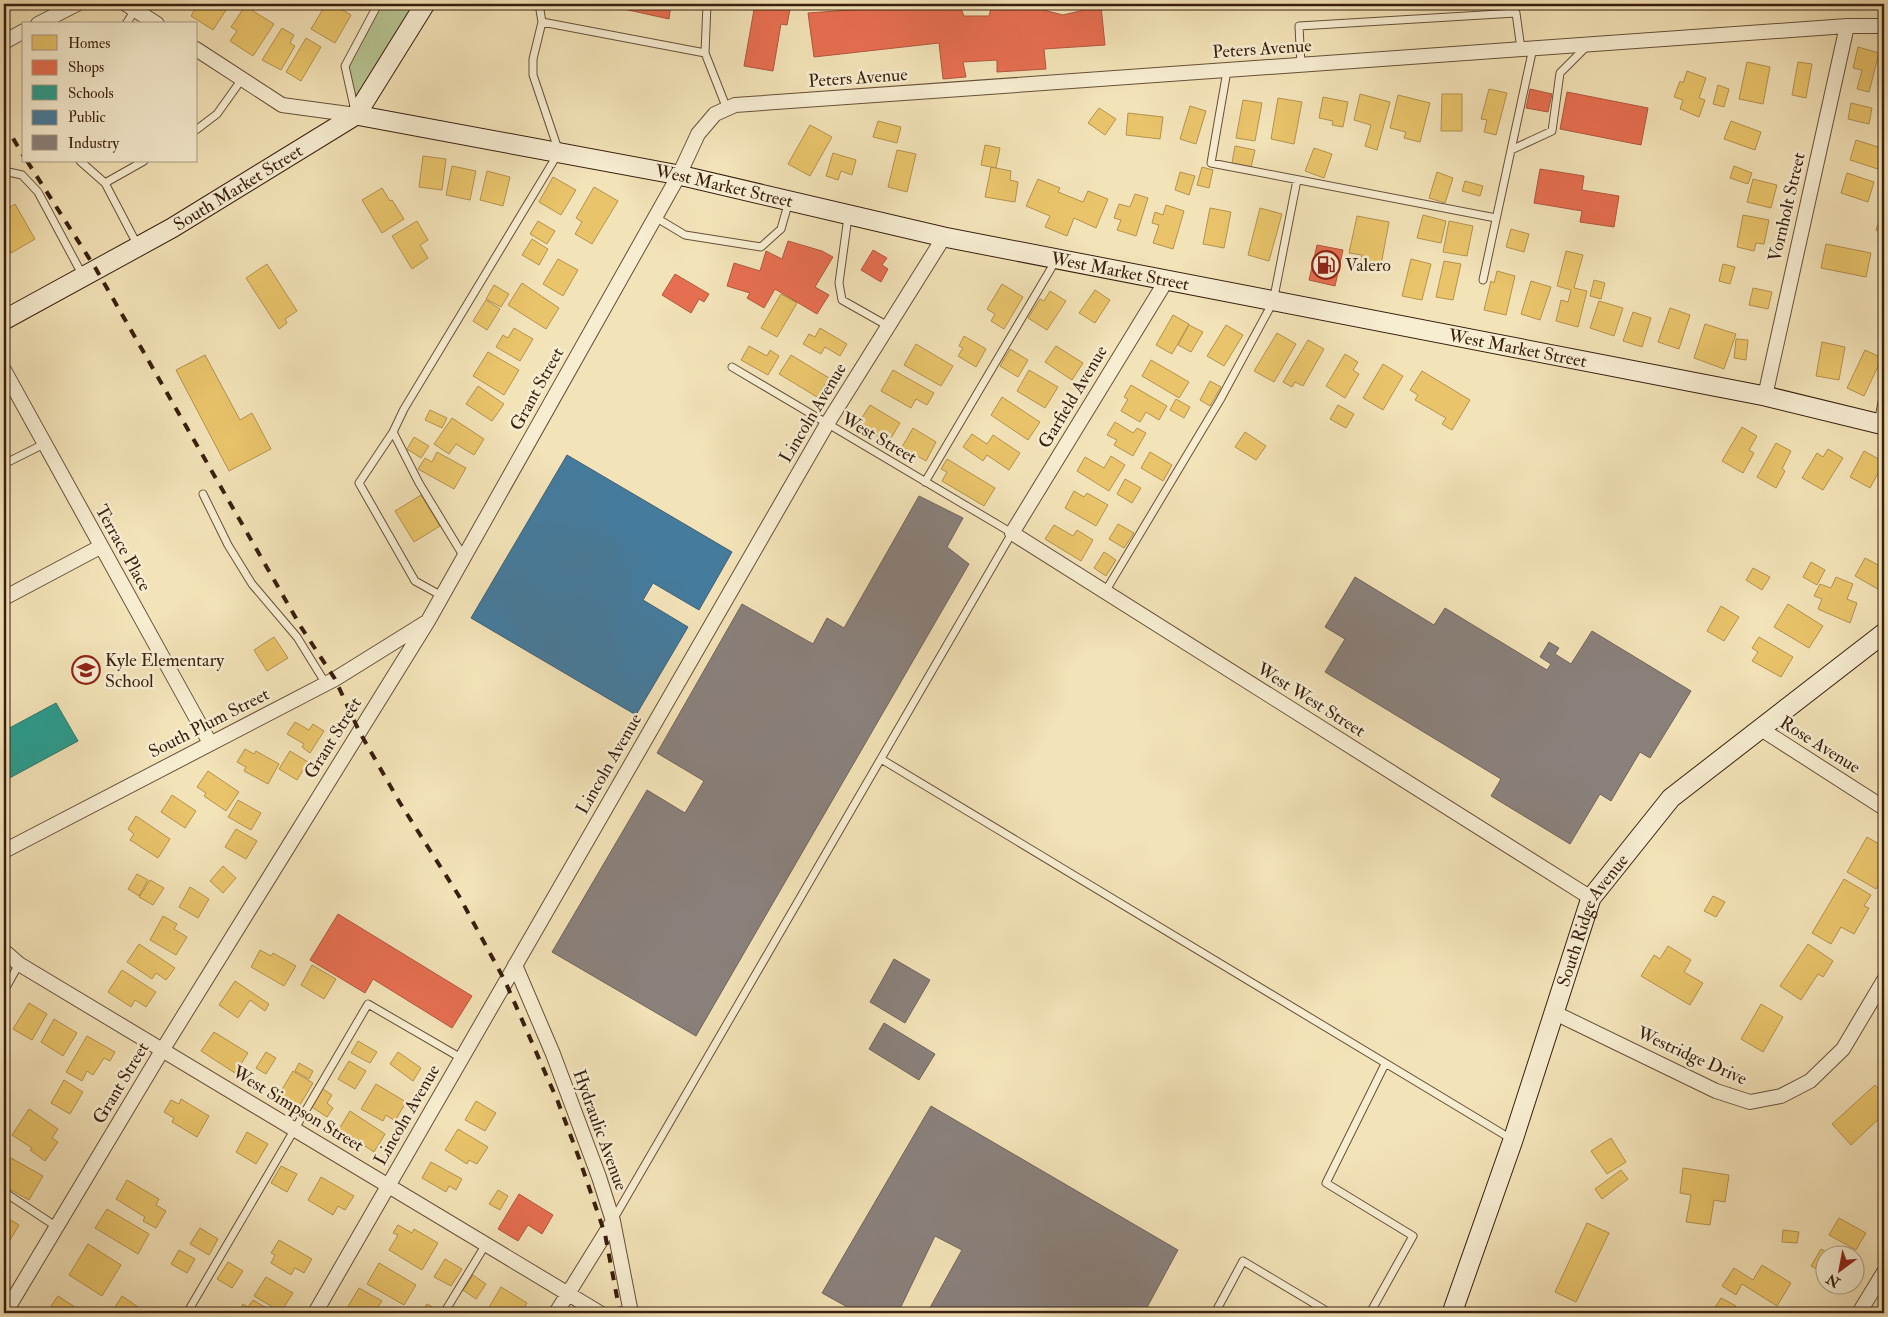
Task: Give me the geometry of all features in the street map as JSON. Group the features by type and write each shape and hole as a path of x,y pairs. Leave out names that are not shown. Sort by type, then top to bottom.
{"main road":[{"name":"South Market Street","path":"4,320 138,246 356,115 425,4"},
{"name":"West Market Street","path":"356,115 679,175 944,237 1765,396 1881,424"},
{"name":"South Ridge Avenue","path":"1452,1313 1513,1140 1591,898 1671,798 1884,633"}],"street":[{"path":"42,22 77,4"},
{"path":"130,7 153,22"},
{"name":"Peters Avenue","path":"679,175 698,134 715,114 745,104 1847,26 1884,26"},
{"name":"Vornholt Street","path":"1765,396 1847,26"},
{"path":"4,42 22,32"},
{"path":"198,50 282,105 356,115"},
{"name":"Grant Street","path":"5,1313 163,1049 428,621 679,175"},
{"name":"Lincoln Avenue","path":"315,1313 827,424 944,237"},
{"name":"Garfield Avenue","path":"1012,533 1166,281"},
{"name":"Terrace Place","path":"4,370 100,547 210,743"},
{"name":"West West Street","path":"1012,533 1591,898"},
{"path":"4,598 100,547"},
{"name":"South Plum Street","path":"4,851 326,684 428,621"},
{"name":"Rose Avenue","path":"1761,729 1884,808"},
{"name":"West Simpson Street","path":"4,951 20,964 600,1313"},
{"name":"Hydraulic Avenue","path":"515,965 553,1054 613,1220 631,1313"},
{"name":"Westridge Drive","path":"1555,1013 1716,1091 1750,1102 1781,1096 1810,1081 1842,1049 1884,980"},
{"path":"556,1313 613,1220"},
{"path":"1859,1313 1884,1272"}],"lane":[{"path":"356,115 345,66 378,4"},
{"path":"442,596 415,581 359,483 393,432 404,409 559,152 533,75 533,59 542,22 539,4"},
{"path":"707,4 705,53 727,109"},
{"path":"126,22 130,7"},
{"path":"1301,65 1299,26 1516,13 1527,49 1511,150 1483,280"},
{"path":"542,22 705,53"},
{"path":"1511,150 1552,131 1560,73 1589,44"},
{"path":"1227,71 1212,163 1496,218"},
{"path":"198,128 217,114 242,79"},
{"path":"81,162 104,183 138,246"},
{"path":"104,183 142,162"},
{"path":"4,171 22,175 38,192 83,276"},
{"path":"1105,592 1220,400 1273,302 1297,180"},
{"path":"655,217 685,235 762,247 781,229 789,200"},
{"path":"848,214 839,283 842,300 888,326"},
{"path":"926,482 1056,259"},
{"name":"West Street","path":"732,367 1012,533"},
{"path":"1881,424 1884,392"},
{"path":"393,432 419,483 464,557"},
{"path":"4,464 44,444"},
{"path":"203,494 228,544 252,584 297,637 326,684"},
{"path":"613,1220 1012,533"},
{"path":"881,759 1513,1140"},
{"path":"4,991 20,964"},
{"path":"187,1313 368,1004 462,1058"},
{"path":"1370,1313 1413,1236 1326,1184 1385,1064"},
{"path":"4,1192 57,1227"},
{"path":"444,1313 486,1244"},
{"path":"1215,1313 1243,1261 1330,1313"}],"green space":[{"path":"378,4 425,4 356,115 345,66"}],"building: Homes":[{"path":"162,4 174,4 171,10"},
{"path":"175,4 189,4 185,10"},
{"path":"198,4 230,4 213,30 191,16"},
{"path":"326,4 333,4 351,15 335,43 311,29"},
{"path":"245,6 274,24 253,56 230,41 237,31 231,27"},
{"path":"282,28 294,35 290,43 295,46 281,70 262,60"},
{"path":"306,38 321,47 301,81 286,72"},
{"path":"1858,47 1879,53 1869,92 1857,89 1862,70 1853,68"},
{"path":"1747,62 1770,67 1763,104 1739,99"},
{"path":"1798,62 1812,64 1806,98 1792,95"},
{"path":"1687,71 1706,78 1699,98 1705,100 1699,117 1680,109 1683,100 1674,97 1680,81 1683,83"},
{"path":"1718,85 1729,89 1724,107 1713,104"},
{"path":"1489,89 1507,93 1496,135 1484,132 1487,120 1481,119"},
{"path":"1360,94 1390,102 1377,150 1365,146 1371,125 1354,120"},
{"path":"1442,94 1462,94 1462,131 1441,131"},
{"path":"1398,95 1430,103 1420,142 1404,138 1406,132 1390,128"},
{"path":"1323,97 1348,102 1343,127 1332,125 1333,121 1319,118"},
{"path":"1278,98 1302,102 1294,144 1271,139"},
{"path":"1243,100 1262,103 1255,141 1236,138"},
{"path":"1851,103 1872,108 1869,124 1848,119"},
{"path":"1190,106 1206,111 1196,144 1180,139"},
{"path":"1099,108 1116,119 1105,135 1088,123"},
{"path":"1128,113 1163,117 1160,139 1126,135"},
{"path":"878,121 901,127 897,143 873,137"},
{"path":"1731,121 1761,132 1755,150 1724,139"},
{"path":"810,125 832,137 810,176 788,164"},
{"path":"1856,140 1884,149 1881,170 1850,160"},
{"path":"985,145 1000,148 996,168 981,165"},
{"path":"1235,146 1255,150 1251,167 1232,163"},
{"path":"1314,148 1332,154 1324,178 1305,171"},
{"path":"897,150 916,154 907,192 888,187"},
{"path":"833,153 856,160 852,175 841,171 838,180 826,176"},
{"path":"423,156 446,159 442,190 419,187"},
{"path":"452,166 476,171 470,200 446,195"},
{"path":"1734,166 1752,173 1748,184 1730,178"},
{"path":"991,167 1011,171 1010,180 1018,182 1015,202 985,197"},
{"path":"1202,167 1213,170 1209,188 1197,185"},
{"path":"487,171 510,177 503,206 480,200"},
{"path":"1180,172 1195,176 1189,195 1175,190"},
{"path":"1437,172 1453,178 1445,203 1429,198"},
{"path":"1847,173 1874,182 1868,202 1841,193"},
{"path":"553,177 576,190 561,215 539,202"},
{"path":"1038,179 1060,188 1058,192 1083,202 1088,191 1108,199 1096,228 1074,218 1067,236 1045,227 1050,216 1026,206"},
{"path":"1753,179 1777,185 1771,208 1747,202"},
{"path":"1465,181 1483,186 1480,196 1462,191"},
{"path":"594,187 618,201 592,244 575,234 582,222 576,218"},
{"path":"382,188 404,219 382,233 362,200"},
{"path":"1135,194 1148,198 1136,236 1117,230 1121,220 1114,218 1119,204 1130,207"},
{"path":"15,204 35,239 11,253 4,240 4,218 7,216 4,211"},
{"path":"1166,205 1184,211 1173,249 1153,243 1159,225 1152,223 1155,212 1163,215"},
{"path":"1210,208 1231,212 1224,248 1203,244"},
{"path":"1260,208 1282,214 1269,261 1248,255"},
{"path":"1882,213 1884,214 1884,233 1876,230"},
{"path":"1423,215 1446,221 1441,243 1417,238"},
{"path":"1743,215 1769,220 1764,244 1756,243 1754,251 1737,247"},
{"path":"1357,216 1389,222 1380,270 1359,266 1362,255 1349,253"},
{"path":"417,221 428,240 420,245 428,258 412,269 392,236"},
{"path":"538,221 555,231 547,244 530,234"},
{"path":"1449,221 1473,226 1467,256 1443,252"},
{"path":"1511,229 1529,234 1524,252 1506,247"},
{"path":"1884,233 1884,249 1880,247"},
{"path":"532,239 548,249 539,265 522,255"},
{"path":"1826,244 1871,253 1866,277 1821,268"},
{"path":"1566,251 1583,255 1574,288 1587,291 1578,327 1556,321 1561,300 1568,302 1571,290 1557,286"},
{"path":"558,259 578,270 563,296 543,284"},
{"path":"1411,259 1431,264 1422,300 1402,296"},
{"path":"1444,261 1461,264 1453,300 1436,297"},
{"path":"267,264 297,311 285,319 287,323 279,329 246,278"},
{"path":"1723,264 1735,267 1730,284 1719,281"},
{"path":"1497,271 1515,276 1506,315 1484,310 1491,281 1494,283"},
{"path":"1594,280 1605,283 1601,299 1590,296"},
{"path":"1531,281 1551,287 1540,320 1521,314"},
{"path":"522,283 559,308 546,329 508,305"},
{"path":"1002,284 1023,297 1004,329 991,321 995,314 987,309"},
{"path":"494,285 509,294 501,307 486,299"},
{"path":"1753,288 1772,292 1768,309 1749,305"},
{"path":"1095,290 1110,300 1095,323 1079,313"},
{"path":"1050,291 1066,301 1047,330 1028,318 1040,299 1044,301"},
{"path":"781,294 797,303 777,337 761,328"},
{"path":"486,300 500,309 487,330 473,321"},
{"path":"1599,301 1623,308 1614,336 1590,328"},
{"path":"1670,308 1690,315 1679,349 1658,342"},
{"path":"1633,312 1651,318 1642,347 1623,341"},
{"path":"1173,315 1189,324 1172,354 1156,345"},
{"path":"1705,324 1736,334 1724,369 1694,358"},
{"path":"1189,325 1203,332 1191,352 1178,345"},
{"path":"1226,325 1243,335 1224,366 1207,356"},
{"path":"514,328 533,339 520,361 496,347 503,335 508,338"},
{"path":"820,328 847,344 840,356 825,347 821,354 803,344 809,334 815,337"},
{"path":"1277,333 1296,344 1274,382 1254,371"},
{"path":"964,336 986,349 976,367 958,356 963,348 959,346"},
{"path":"1736,339 1748,340 1746,360 1734,358"},
{"path":"1308,340 1324,349 1303,386 1295,382 1292,387 1283,382"},
{"path":"1822,342 1845,347 1839,380 1816,376"},
{"path":"916,344 953,366 941,386 904,365"},
{"path":"749,346 767,356 770,350 779,356 768,375 741,360"},
{"path":"1056,346 1083,363 1072,380 1045,362"},
{"path":"1010,349 1028,360 1018,377 1000,366"},
{"path":"1865,350 1882,358 1864,396 1847,388"},
{"path":"488,352 519,370 504,395 473,376"},
{"path":"1345,354 1358,362 1353,370 1359,374 1345,398 1326,386"},
{"path":"205,355 240,420 252,413 271,449 229,471 176,370"},
{"path":"791,355 829,378 817,397 779,374"},
{"path":"1151,360 1189,382 1179,398 1142,376"},
{"path":"1383,364 1403,376 1383,410 1363,398"},
{"path":"893,370 934,393 927,405 916,399 911,408 881,391"},
{"path":"1029,370 1058,387 1045,408 1017,391"},
{"path":"1422,371 1470,400 1452,430 1442,424 1446,418 1415,400 1418,395 1410,390"},
{"path":"1210,381 1221,387 1210,406 1200,400"},
{"path":"1131,385 1167,406 1159,420 1146,412 1140,422 1121,411 1128,399 1124,397"},
{"path":"478,386 504,404 492,421 466,404"},
{"path":"1002,397 1040,422 1028,440 991,415"},
{"path":"1176,399 1190,407 1184,418 1170,410"},
{"path":"870,405 900,423 888,443 858,424"},
{"path":"1338,405 1354,414 1346,428 1330,419"},
{"path":"430,410 447,418 442,428 425,420"},
{"path":"452,418 484,439 474,455 456,444 449,454 434,444"},
{"path":"1115,422 1133,433 1137,428 1146,433 1133,456 1114,445 1117,440 1107,435"},
{"path":"1742,427 1757,436 1749,450 1754,453 1743,473 1722,461"},
{"path":"913,428 936,442 926,461 902,447"},
{"path":"1245,432 1266,446 1256,460 1235,447"},
{"path":"972,434 987,444 993,435 1020,453 1009,470 987,455 983,461 963,447"},
{"path":"414,437 429,446 421,458 407,449"},
{"path":"1776,443 1791,451 1782,469 1785,471 1776,488 1757,477"},
{"path":"1828,449 1843,458 1823,490 1802,478 1817,453 1823,457"},
{"path":"1864,451 1884,462 1870,488 1850,477"},
{"path":"437,452 466,468 454,489 418,469 425,458 432,462"},
{"path":"1150,452 1172,465 1163,481 1141,468"},
{"path":"1111,456 1125,465 1109,491 1077,471 1085,457 1104,468"},
{"path":"947,459 995,488 984,506 942,481 947,472 941,469"},
{"path":"1125,479 1141,488 1132,503 1117,494"},
{"path":"1074,491 1084,497 1087,493 1108,505 1096,526 1065,508"},
{"path":"421,495 440,526 414,542 395,511"},
{"path":"1118,524 1134,533 1124,548 1109,539"},
{"path":"1054,525 1073,536 1077,530 1093,540 1081,561 1045,539"},
{"path":"1104,552 1116,560 1106,576 1094,568"},
{"path":"1865,558 1884,568 1883,592 1855,576"},
{"path":"1811,562 1825,570 1817,585 1803,577"},
{"path":"1753,568 1770,577 1762,590 1746,580"},
{"path":"1836,577 1853,584 1847,599 1857,603 1850,623 1818,609 1822,599 1814,596 1820,584 1831,588"},
{"path":"1788,604 1823,626 1809,648 1774,627"},
{"path":"1721,606 1739,617 1724,641 1707,631"},
{"path":"274,637 288,658 267,671 254,650"},
{"path":"1759,637 1793,657 1781,677 1752,661 1758,652 1752,648"},
{"path":"295,722 309,730 313,724 324,731 310,753 302,747 304,744 287,734"},
{"path":"245,749 254,754 256,751 279,764 268,784 244,771 246,767 237,762"},
{"path":"290,751 308,762 297,780 279,769"},
{"path":"208,771 239,792 226,811 204,796 206,793 197,787"},
{"path":"172,795 196,811 185,828 161,812"},
{"path":"238,800 261,813 251,830 228,817"},
{"path":"136,816 170,839 158,858 130,840 134,834 128,829"},
{"path":"236,829 257,841 246,859 225,847"},
{"path":"1867,837 1884,847 1884,879 1882,878 1876,889 1847,872"},
{"path":"223,866 236,878 223,893 210,881"},
{"path":"137,874 148,880 139,896 128,889"},
{"path":"1844,879 1871,895 1864,906 1869,908 1854,934 1841,927 1831,944 1812,933"},
{"path":"150,880 164,888 153,905 139,897"},
{"path":"190,887 209,899 198,918 179,907"},
{"path":"1713,896 1725,902 1716,917 1704,911"},
{"path":"163,916 177,924 174,929 187,937 176,955 150,940"},
{"path":"139,944 175,968 166,980 156,973 152,979 127,962"},
{"path":"1808,944 1833,961 1823,977 1818,974 1801,1000 1780,986"},
{"path":"1668,946 1691,960 1684,972 1703,983 1690,1005 1641,976 1654,955 1660,959"},
{"path":"260,950 271,956 273,953 296,966 284,986 251,967"},
{"path":"312,965 336,979 324,999 301,985"},
{"path":"122,970 156,992 146,1007 135,1000 131,1007 108,992"},
{"path":"235,981 269,1004 265,1011 250,1000 238,1018 219,1005"},
{"path":"29,1003 47,1014 32,1040 13,1029"},
{"path":"1761,1004 1783,1017 1763,1052 1741,1039"},
{"path":"54,1019 77,1033 63,1056 41,1042"},
{"path":"214,1032 248,1053 235,1073 201,1051"},
{"path":"87,1036 115,1052 110,1061 104,1058 93,1075 87,1071 82,1081 66,1072"},
{"path":"358,1041 377,1052 370,1063 351,1053"},
{"path":"266,1052 276,1058 266,1074 256,1068"},
{"path":"398,1052 421,1068 413,1081 390,1064"},
{"path":"349,1061 366,1071 355,1089 338,1079"},
{"path":"299,1063 313,1071 309,1079 295,1071"},
{"path":"293,1071 313,1083 295,1113 275,1101"},
{"path":"64,1080 83,1092 70,1114 51,1103"},
{"path":"376,1084 406,1102 395,1121 386,1115 383,1121 361,1109"},
{"path":"1875,1085 1884,1095 1884,1114 1851,1145 1832,1124"},
{"path":"320,1087 332,1095 327,1103 333,1108 327,1117 309,1105"},
{"path":"181,1099 209,1116 197,1137 172,1122 174,1118 164,1112 171,1100 179,1104"},
{"path":"476,1101 496,1113 485,1131 465,1120"},
{"path":"29,1109 58,1129 52,1138 58,1142 45,1161 30,1150 32,1148 12,1135"},
{"path":"350,1111 385,1134 374,1152 339,1129"},
{"path":"458,1129 488,1147 477,1164 469,1160 467,1164 445,1150"},
{"path":"247,1132 268,1144 256,1164 236,1152"},
{"path":"1611,1138 1626,1162 1607,1174 1591,1151"},
{"path":"11,1158 43,1176 29,1200 4,1186 4,1170"},
{"path":"431,1162 462,1179 456,1190 449,1186 446,1192 422,1178"},
{"path":"281,1166 297,1174 287,1192 271,1183"},
{"path":"1683,1168 1729,1175 1725,1202 1714,1200 1710,1225 1686,1222 1691,1195 1680,1193"},
{"path":"1621,1170 1628,1179 1602,1199 1595,1189"},
{"path":"321,1177 354,1196 345,1210 338,1206 333,1215 308,1200"},
{"path":"127,1180 159,1199 156,1205 166,1211 156,1228 143,1221 145,1217 116,1199"},
{"path":"498,1190 508,1196 500,1210 489,1204"},
{"path":"107,1209 149,1234 138,1254 95,1228"},
{"path":"4,1216 19,1225 4,1250"},
{"path":"1839,1218 1866,1233 1860,1244 1845,1244 1829,1235"},
{"path":"1587,1223 1609,1233 1576,1302 1555,1292"},
{"path":"398,1225 412,1233 414,1229 438,1243 422,1270 389,1250 398,1235 393,1233"},
{"path":"200,1228 218,1239 209,1255 190,1244"},
{"path":"1783,1230 1799,1232 1797,1243 1782,1242"},
{"path":"279,1240 312,1259 304,1273 295,1268 291,1275 271,1263 275,1255 271,1253"},
{"path":"88,1244 121,1265 102,1296 69,1275"},
{"path":"179,1250 195,1259 187,1273 171,1264"},
{"path":"1816,1258 1816,1269 1811,1266"},
{"path":"445,1259 462,1269 451,1286 434,1277"},
{"path":"228,1262 243,1271 232,1288 217,1279"},
{"path":"379,1263 416,1285 404,1305 367,1284"},
{"path":"1762,1265 1791,1283 1777,1306 1742,1284 1736,1295 1722,1286 1734,1268 1753,1280"},
{"path":"473,1275 486,1284 476,1299 463,1290"},
{"path":"266,1277 293,1293 281,1312 254,1296"},
{"path":"501,1287 527,1303 521,1313 495,1313 488,1309"},
{"path":"359,1288 382,1301 377,1308 385,1313 355,1313 347,1308"},
{"path":"58,1296 84,1313 56,1313 58,1311 51,1306"},
{"path":"122,1296 138,1307 134,1313 112,1312"},
{"path":"1721,1298 1736,1306 1733,1313 1717,1313 1718,1311 1714,1309"},
{"path":"253,1300 275,1313 238,1313 243,1304 248,1307"},
{"path":"427,1304 438,1310 436,1313 421,1313"}],"building: Shops":[{"path":"601,4 671,4 669,19"},
{"path":"755,4 791,4 787,25 781,24 773,71 744,66"},
{"path":"959,4 964,16 989,16 992,4 1020,4 1063,15 1101,6 1105,45 1044,49 1046,69 997,72 997,60 963,62 966,77 943,79 939,43 814,57 808,13"},
{"path":"1530,89 1552,94 1548,112 1526,108"},
{"path":"1567,92 1648,108 1641,145 1560,129"},
{"path":"1540,169 1584,176 1582,190 1619,196 1614,227 1580,222 1582,211 1534,203"},
{"path":"788,241 822,251 833,257 815,287 829,295 817,314 775,289 764,308 747,298 750,293 727,286 734,263 760,271 766,251 782,259"},
{"name":"Valero","path":"1317,245 1343,250 1335,286 1309,280"},
{"path":"873,250 887,258 882,265 888,269 881,282 861,270"},
{"path":"675,274 709,294 704,302 699,299 691,313 662,295"},
{"path":"338,914 472,996 452,1028 373,979 365,993 310,960"},
{"path":"519,1194 553,1215 542,1234 528,1225 518,1241 498,1229"}],"building: Schools":[{"path":"56,703 78,741 4,781 4,731"}],"building: Public":[{"path":"567,455 732,552 699,610 653,583 643,600 688,627 636,715 471,618"}],"building: Industry":[{"path":"919,496 963,518 947,547 969,564 696,1036 552,952 647,790 685,813 704,781 657,753 742,604 813,644 827,618 844,628"},
{"path":"1355,577 1434,625 1445,608 1547,670 1551,664 1540,657 1549,642 1559,648 1555,654 1571,664 1592,631 1691,691 1650,758 1640,752 1611,801 1600,794 1570,844 1491,796 1501,779 1325,672 1345,639 1325,627"},
{"path":"894,959 930,980 905,1023 870,1002"},
{"path":"884,1023 935,1054 919,1080 869,1049"},
{"path":"931,1106 1178,1250 1144,1313 927,1313 962,1250 935,1236 898,1313 858,1313 822,1293"}],"railway":[{"path":"4,123 22,154"},
{"path":"28,162 96,269 301,627 335,679 359,731 400,803 459,896 505,981 558,1102 579,1158 605,1234 620,1313"}],"place":[{"name":"Valero","path":"1326,265"},
{"name":"Kyle Elementary School","path":"86,670"}]}
